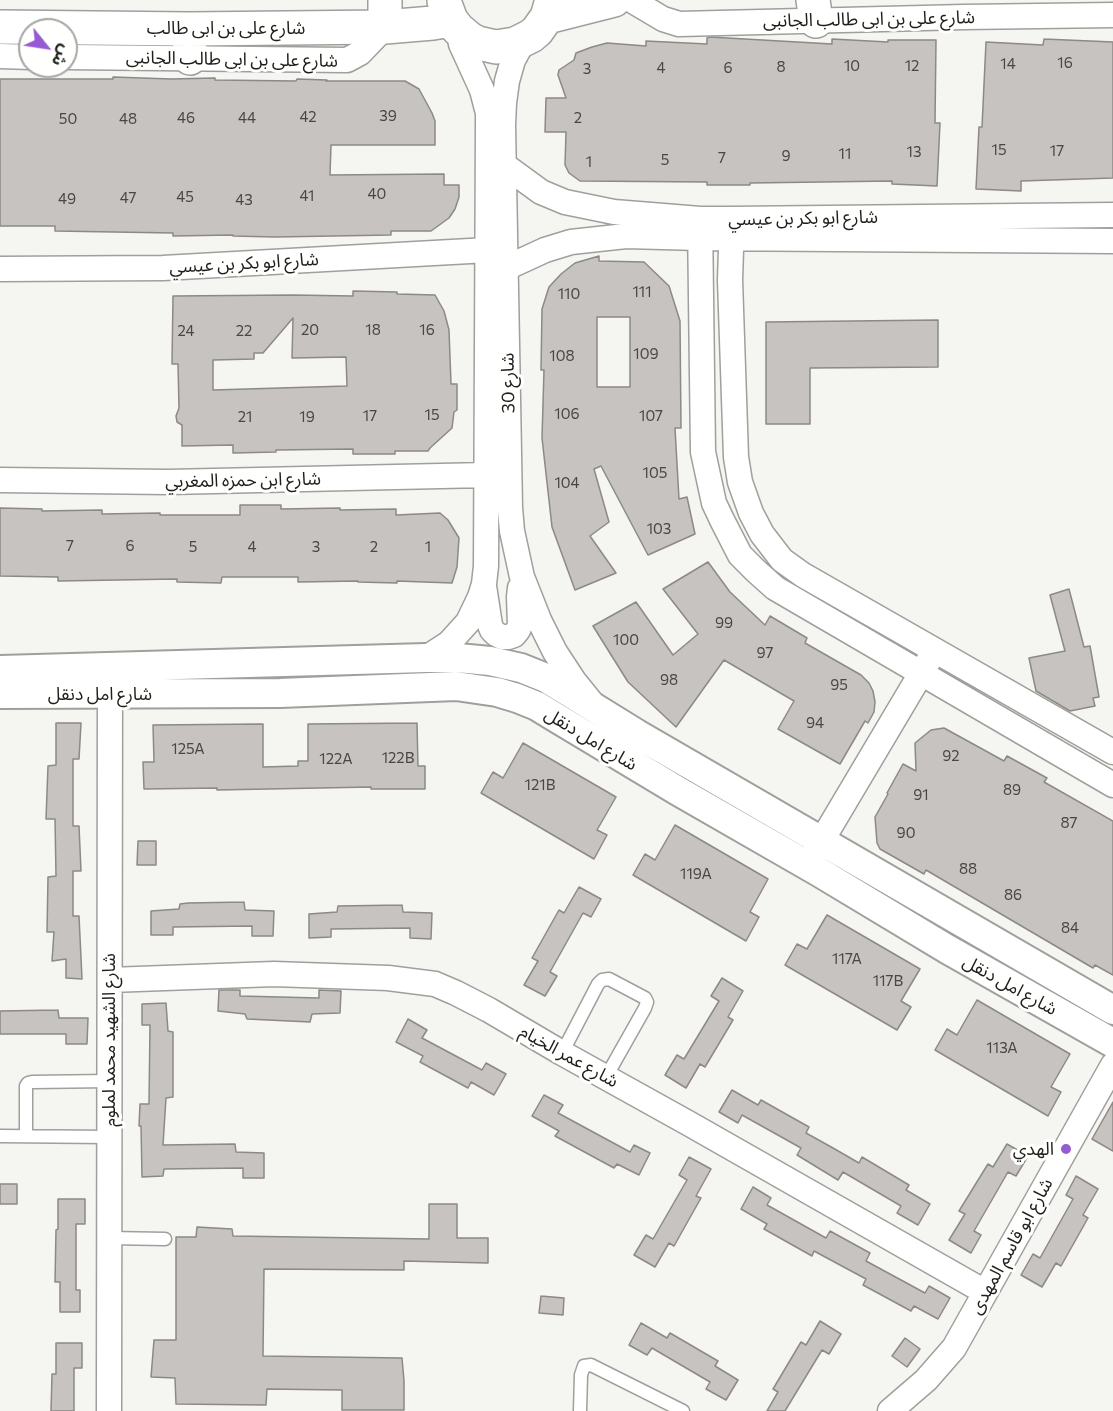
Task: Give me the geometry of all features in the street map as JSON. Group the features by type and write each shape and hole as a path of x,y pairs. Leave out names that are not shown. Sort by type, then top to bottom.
{"main road":[{"path":"451,16 470,39 487,46 506,46 524,40 537,31 549,9 614,0"},
{"name":"شارع على بن ابى طالب","path":"0,27 190,43 385,14 433,23 451,16"}],"street":[{"name":"شارع على بن ابى طالب الجانبى","path":"631,0 663,19 679,24 815,10 1113,15"},
{"name":"شارع 30","path":"426,658 449,643 475,610 484,584 486,566 488,112 482,90 451,16"},
{"name":"شارع 30","path":"524,40 513,60 504,103 503,125 510,508 516,554 534,610 555,652 574,681 596,708"},
{"name":"شارع على بن ابى طالب الجانبى","path":"78,56 190,43"},
{"path":"0,56 18,57"},
{"name":"شارع ابو بكر بن عيسي","path":"504,165 541,192 565,202 700,229"},
{"name":"شارع ابو بكر بن عيسي","path":"506,268 545,250 571,242 700,229 1113,215"},
{"name":"شارع ابو بكر بن عيسي","path":"732,228 1113,241"},
{"path":"732,228 730,280 736,457 740,482 751,513 762,534 782,560 803,575 1113,752"},
{"path":"700,229 703,452 714,503 740,555 775,588 1113,785"},
{"name":"شارع ابو بكر بن عيسي","path":"0,269 163,268 488,250"},
{"name":"شارع ابن حمزه المغربي","path":"0,480 168,482 486,475"},
{"path":"484,584 492,630 502,637 508,637 514,635 520,625 519,597 522,577"},
{"path":"807,865 935,650"},
{"name":"شارع امل دنقل","path":"0,694 110,681 426,658 479,660 521,668 546,678 637,734 1113,1010"},
{"name":"شارع امل دنقل","path":"0,670 110,681 280,693 456,686 497,692 517,698 537,706 946,949 1113,1043"},
{"name":"شارع الشهيد محمد لملوم","path":"109,1411 110,681"},
{"name":"شارع عمر الخيام","path":"110,980 274,974 388,978 435,984 456,993 548,1044 985,1292"},
{"name":"شارع ابو قاسم المهدى","path":"890,1411 926,1380 954,1348 1113,1065"}],"lane":[{"path":"562,1053 602,980 609,979 645,998 647,1002 645,1008 606,1077"},
{"path":"26,1136 26,1086 28,1083 109,1081"},
{"path":"0,1136 109,1137"},
{"path":"109,1238 165,1239"},
{"path":"580,1411 581,1375 584,1366 591,1365 683,1411"}],"building":[{"path":"707,38 832,44 832,39 888,42 888,40 936,40 935,123 940,123 937,186 892,184 892,181 707,185 707,182 580,181 569,173 565,165 566,132 545,132 546,98 566,98 558,75 559,70 574,60 576,53 607,43 646,46 646,41 707,44"},
{"path":"1044,39 1113,42 1113,178 1021,181 1021,191 976,189 986,42 1043,45"},
{"path":"113,77 405,81 419,89 432,113 435,121 435,145 331,145 330,175 444,174 444,185 459,185 459,197 455,209 449,218 431,231 391,231 391,235 173,236 173,233 55,231 55,226 0,226 0,79 113,79"},
{"path":"599,256 599,261 644,262 669,286 680,321 681,428 675,428 679,499 687,497 695,534 648,555 601,466 594,469 609,522 590,536 616,573 575,590 552,527 542,438 544,370 541,370 542,309 549,287 575,263","holes":["597,317 630,317 630,387 597,387"]},
{"path":"353,291 435,295 444,311 449,330 451,384 457,384 457,410 454,412 452,428 428,451 353,454 353,449 233,453 233,445 182,446 182,425 177,422 176,416 179,408 178,364 172,364 173,296 353,296","holes":["293,318 292,358 346,357 347,386 213,390 213,360 254,359 254,353 263,353"]},
{"path":"938,320 938,367 810,368 810,424 766,424 766,322"},
{"path":"240,505 281,505 281,509 396,509 396,515 440,513 448,520 459,538 457,567 452,583 298,582 298,577 222,577 221,583 177,582 177,579 58,581 58,577 0,576 0,508 42,509 42,511 102,510 102,514 240,515"},
{"path":"708,562 730,592 765,625 770,616 807,638 805,643 861,675 869,683 875,702 874,712 868,723 865,721 840,764 778,729 794,701 724,660 676,727 628,682 593,626 636,602 673,655 698,634 663,589"},
{"path":"1069,589 1084,647 1090,646 1099,697 1093,698 1095,706 1070,711 1036,691 1029,658 1065,651 1050,595"},
{"path":"56,723 81,723 79,759 73,759 73,826 79,826 81,871 73,871 73,916 79,916 82,979 66,978 66,959 52,961 54,932 47,932 48,877 56,876 55,819 46,819 48,766 56,765"},
{"path":"417,723 418,766 425,766 425,789 371,789 371,787 144,789 143,762 154,762 153,725 263,724 263,767 298,766 298,761 308,761 308,724"},
{"path":"944,728 1004,761 1007,756 1047,778 1044,782 1113,821 1113,975 1095,965 1093,968 926,870 924,874 880,849 877,843 875,817 887,793 903,764 916,771 915,743 931,730"},
{"path":"523,743 616,797 597,830 607,835 594,859 481,793 493,772 503,778"},
{"path":"675,825 768,879 750,912 759,917 746,941 633,875 645,854 655,860"},
{"path":"138,841 156,841 156,865 137,865"},
{"path":"579,887 601,899 591,917 583,913 550,972 557,976 545,996 524,985 538,961 532,958 559,910 564,913"},
{"path":"244,902 245,910 274,911 273,936 252,936 252,926 173,927 173,935 151,935 151,911 179,909 180,904 188,903"},
{"path":"402,905 403,912 432,913 431,939 410,938 410,928 331,929 331,937 309,938 309,914 337,912 338,906"},
{"path":"827,915 920,969 901,1001 911,1007 897,1030 785,965 797,944 807,949"},
{"path":"722,978 743,991 728,1017 733,1020 705,1067 700,1064 686,1088 665,1075 677,1055 684,1059 719,1001 711,996"},
{"path":"219,990 240,990 240,996 319,998 319,990 341,991 340,1013 312,1014 310,1022 247,1019 245,1014 218,1011"},
{"path":"977,1000 1070,1054 1051,1087 1061,1092 1048,1116 935,1050 947,1029 957,1035"},
{"path":"166,1003 168,1031 173,1032 173,1097 166,1098 163,1145 235,1144 236,1152 264,1153 264,1178 243,1178 243,1168 164,1169 163,1176 142,1177 140,1104 149,1104 150,1025 142,1025 142,1004"},
{"path":"58,1010 59,1018 88,1018 87,1044 66,1044 66,1034 0,1034 0,1011"},
{"path":"408,1019 427,1030 422,1038 482,1070 486,1063 506,1074 494,1095 471,1082 468,1088 420,1062 423,1056 396,1042"},
{"path":"732,1090 758,1105 761,1100 809,1127 806,1133 859,1163 862,1157 909,1185 906,1190 930,1204 918,1225 897,1213 901,1206 843,1172 838,1180 797,1155 801,1148 742,1115 738,1123 719,1112"},
{"path":"544,1095 563,1105 558,1113 630,1152 634,1145 650,1153 639,1175 617,1164 614,1168 555,1136 559,1131 532,1116"},
{"path":"1113,1102 1113,1151 1092,1139"},
{"path":"1007,1144 1028,1156 1016,1176 1008,1172 974,1231 981,1235 971,1253 949,1240 965,1214 959,1211 988,1164 993,1167"},
{"path":"689,1157 711,1169 696,1196 701,1198 674,1246 669,1243 655,1267 634,1255 646,1235 653,1239 687,1180 679,1175"},
{"path":"1076,1176 1098,1189 1083,1215 1088,1218 1061,1266 1056,1263 1042,1287 1021,1275 1033,1254 1040,1258 1073,1199 1066,1195"},
{"path":"0,1184 17,1184 17,1204 0,1204"},
{"path":"753,1187 771,1198 767,1205 826,1238 830,1231 870,1253 866,1261 925,1293 929,1286 950,1298 938,1319 914,1306 911,1311 863,1285 866,1279 814,1251 812,1256 764,1229 767,1224 741,1209"},
{"path":"58,1199 85,1199 85,1224 76,1224 76,1290 80,1290 80,1312 60,1312 60,1282 55,1282"},
{"path":"429,1204 457,1204 457,1238 488,1238 488,1263 404,1261 404,1270 264,1269 263,1356 402,1358 404,1410 342,1410 342,1390 267,1389 266,1405 176,1404 175,1378 151,1377 154,1340 176,1340 176,1237 196,1237 197,1227 232,1229 233,1236 429,1239"},
{"path":"541,1296 564,1298 563,1315 539,1313"},
{"path":"820,1321 841,1334 829,1354 822,1350 785,1411 767,1411 778,1392 773,1389 801,1342 806,1345"},
{"path":"641,1323 667,1338 670,1333 718,1361 715,1366 738,1380 726,1400 706,1389 710,1382 652,1348 647,1355 629,1345"},
{"path":"905,1338 920,1349 907,1367 892,1356"},
{"path":"56,1343 82,1343 82,1368 74,1368 74,1411 51,1411 52,1374 56,1374"}],"place":[{"name":"الهدي","path":"1066,1149"}]}
